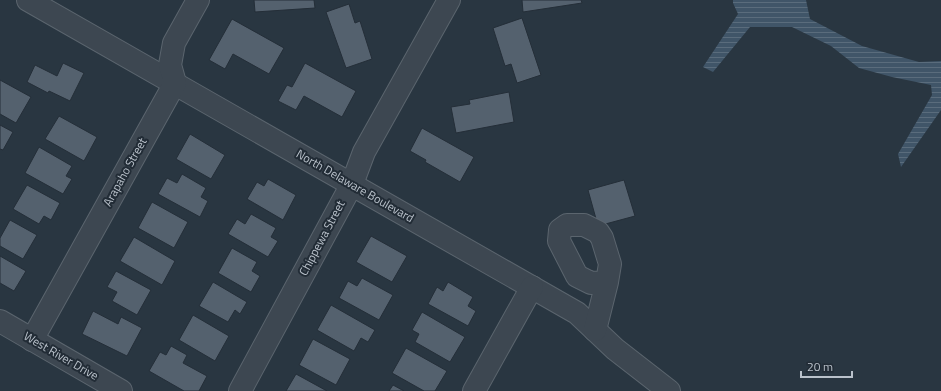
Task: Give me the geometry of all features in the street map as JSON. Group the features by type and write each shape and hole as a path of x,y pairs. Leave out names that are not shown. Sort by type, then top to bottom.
{"street":[{"name":"North Delaware Boulevard","path":"28,0 577,313 615,349 669,391"},
{"path":"175,84 170,65 174,43 198,0"},
{"name":"Chippewa Street","path":"240,391 352,184 364,152 449,0"},
{"name":"Arapaho Street","path":"32,340 175,84"},
{"path":"595,330 607,282"},
{"path":"474,391 532,287"},
{"name":"West River Drive","path":"0,322 121,391"}],"water":[{"path":"733,0 806,0 810,19 862,46 919,62 941,61 941,110 901,167 898,154 932,95 931,85 859,68 831,46 792,27 750,27 713,72 703,67 738,14"}],"building":[{"path":"254,0 314,0 315,8 255,12"},
{"path":"522,0 581,0 582,3 523,12"},
{"path":"349,4 355,23 360,21 372,59 346,68 326,12"},
{"path":"522,18 541,75 517,83 511,64 505,66 493,28"},
{"path":"232,19 284,48 269,74 233,54 225,69 209,60"},
{"path":"63,63 84,73 70,101 49,91 48,93 27,82 35,65 57,76"},
{"path":"305,63 356,91 342,117 304,96 296,110 278,101 287,85 292,87"},
{"path":"0,80 31,97 16,123 0,114"},
{"path":"509,92 514,122 456,133 451,107 470,104 469,100"},
{"path":"59,116 97,137 84,161 45,139"},
{"path":"0,125 13,132 3,150 0,149"},
{"path":"422,128 474,157 460,182 425,162 426,160 410,151"},
{"path":"190,134 225,155 211,179 176,159"},
{"path":"39,147 72,166 66,176 72,179 63,194 25,173"},
{"path":"182,174 206,188 201,197 208,201 200,217 158,194 167,178 177,183"},
{"path":"268,179 296,195 283,220 247,199 257,182 264,186"},
{"path":"624,180 635,216 598,226 588,190"},
{"path":"27,185 60,203 51,220 44,216 39,224 13,209"},
{"path":"152,202 188,222 174,248 138,228"},
{"path":"251,214 276,228 271,237 278,241 268,257 228,234 237,219 245,224"},
{"path":"10,220 37,235 23,259 0,246 0,238"},
{"path":"371,236 407,256 392,282 356,262"},
{"path":"134,237 175,261 162,285 120,261"},
{"path":"232,248 257,262 252,271 260,276 251,292 218,273"},
{"path":"0,256 26,271 14,291 0,283"},
{"path":"116,271 151,290 137,315 112,301 117,292 107,287"},
{"path":"362,278 393,295 379,320 339,298 348,281 357,286"},
{"path":"213,282 247,302 240,314 235,310 228,322 199,306"},
{"path":"448,282 473,297 468,306 476,311 468,326 428,304 437,287 443,291"},
{"path":"331,305 375,330 368,342 361,338 354,351 317,330"},
{"path":"93,311 118,324 121,317 142,328 127,356 82,334"},
{"path":"422,312 465,337 450,362 415,342 419,334 412,330"},
{"path":"193,315 229,336 215,361 179,340"},
{"path":"313,339 350,359 336,385 299,365"},
{"path":"171,346 187,355 183,363 207,376 199,391 184,391 149,371 160,352 166,355"},
{"path":"406,348 447,371 435,391 424,391 392,373"},
{"path":"296,374 327,391 286,391"},
{"path":"393,385 404,391 389,391"}]}
